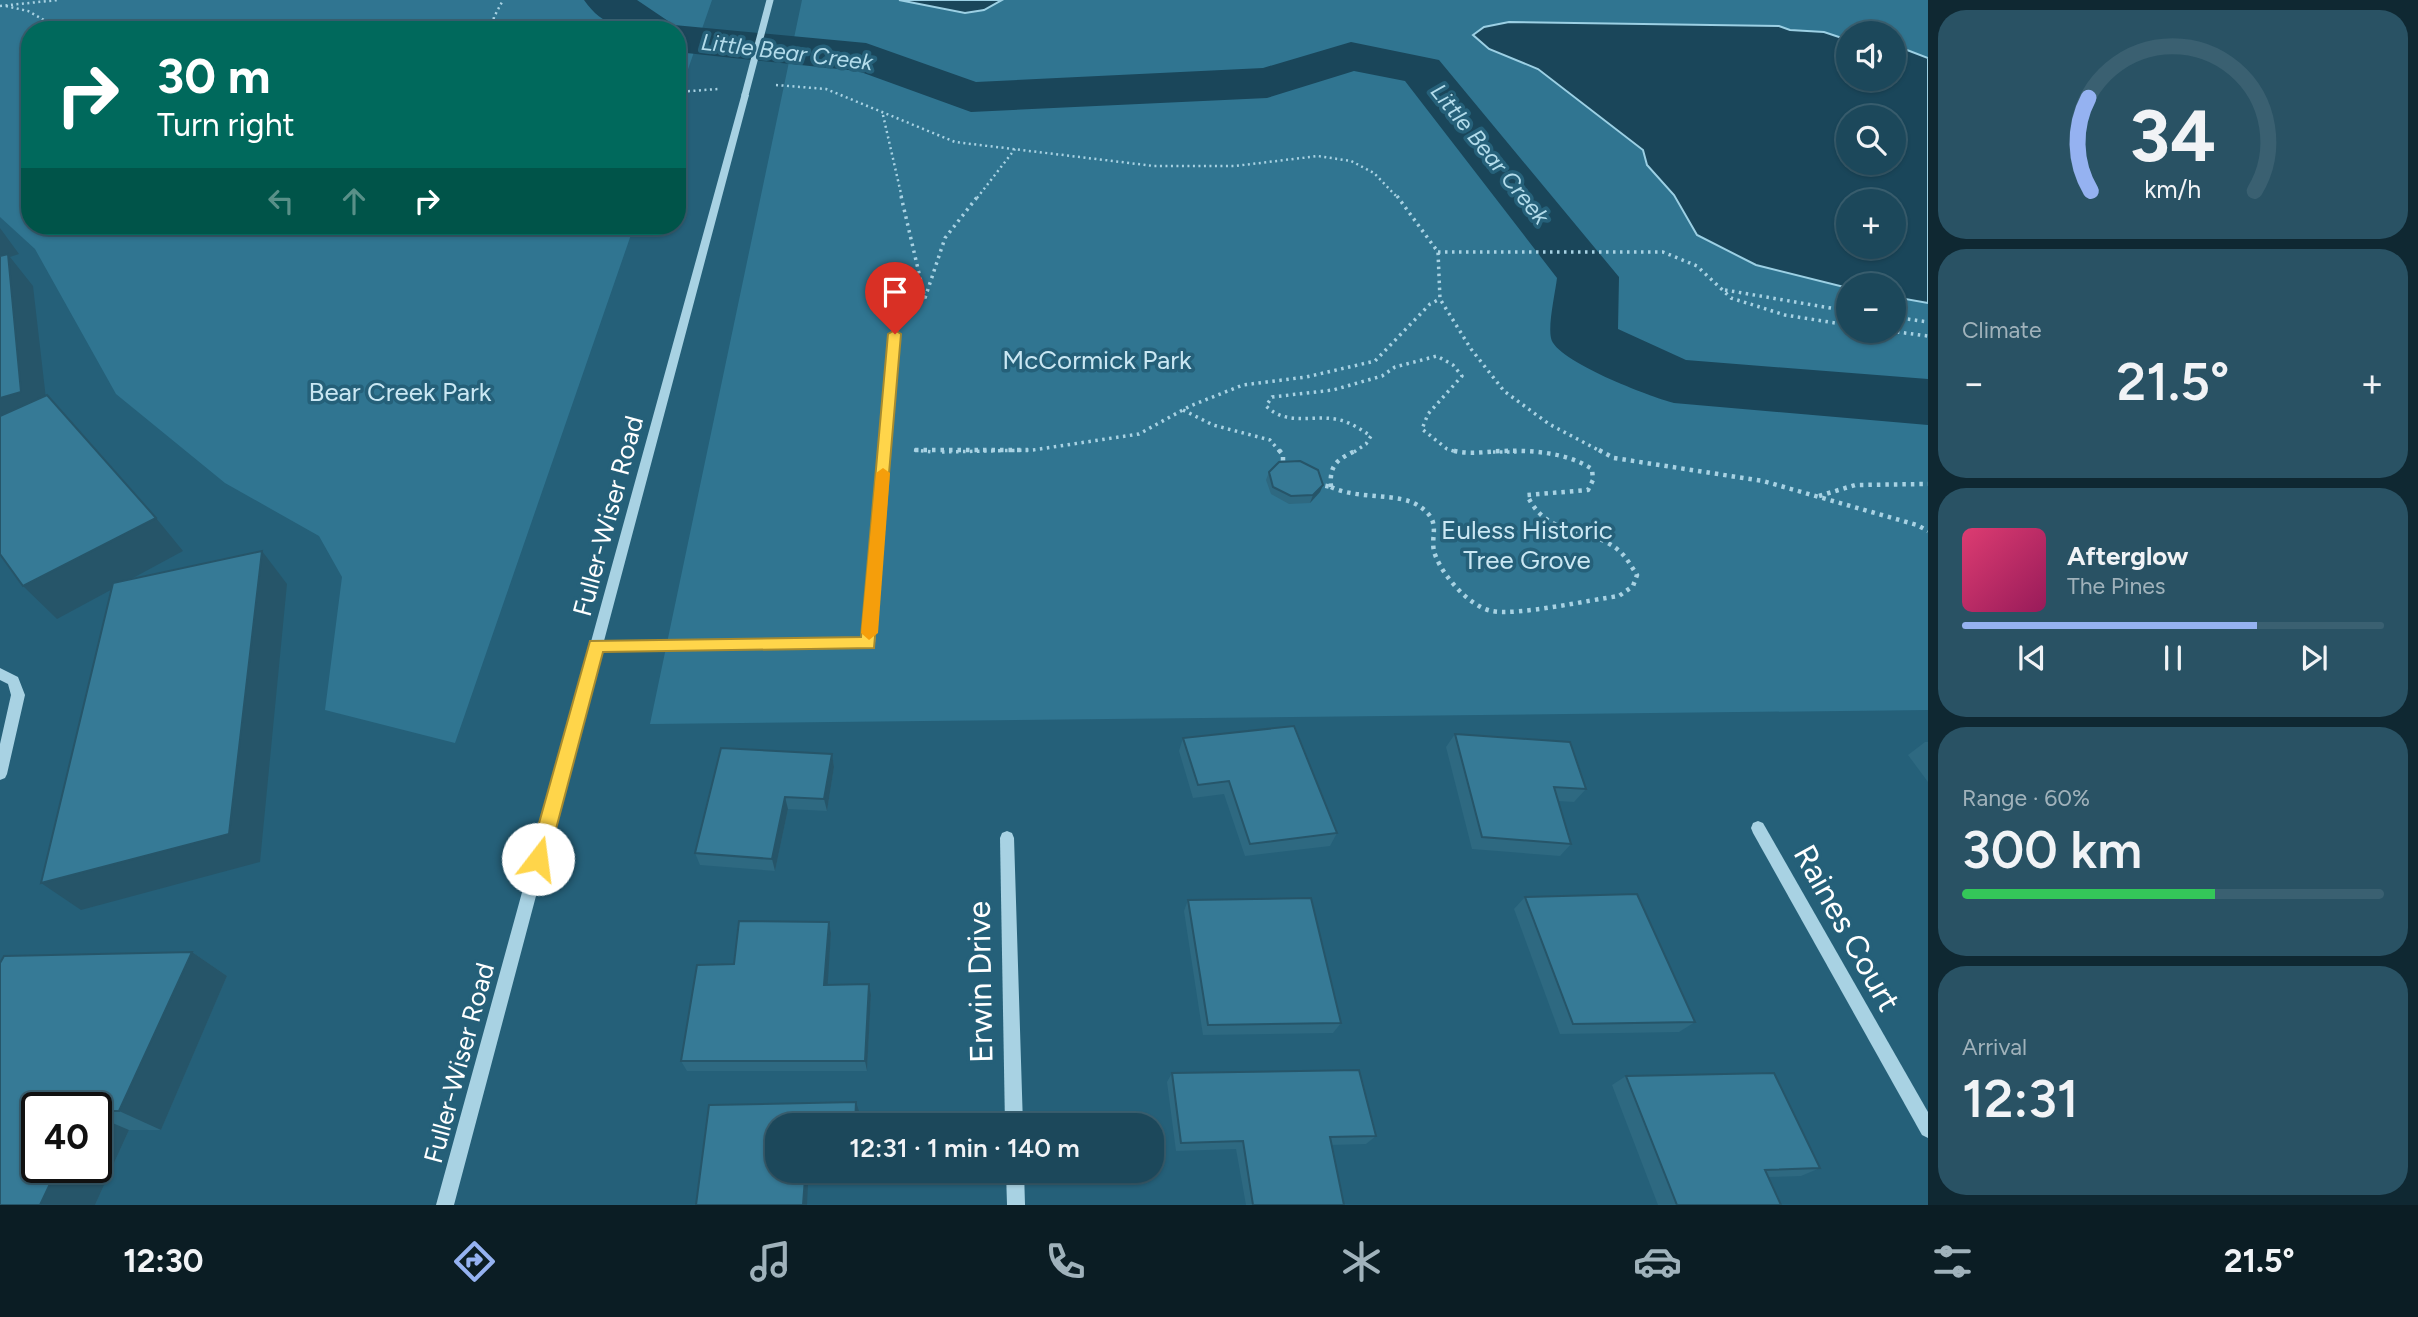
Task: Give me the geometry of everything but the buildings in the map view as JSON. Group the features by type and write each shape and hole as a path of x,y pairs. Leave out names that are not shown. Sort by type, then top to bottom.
{"street":[{"name":"Fuller-Wiser Road","path":"444,1205 770,0"},
{"path":"596,646 869,643 895,334"},
{"path":"0,673 13,681 18,695 0,774"},
{"name":"Raines Court","path":"1758,828 1928,1129"},
{"name":"Erwin Drive","path":"1007,838 1014,1113"},
{"path":"1015,1183 1016,1205"}],"path":[{"path":"0,6 58,0"},
{"path":"494,21 503,0"},
{"path":"6,6 28,11 46,21"},
{"path":"765,86 790,84 826,89 955,142 1154,166 1235,166 1318,156 1351,160 1374,173 1388,185 1438,252 1440,299 1457,322 1471,349 1504,391 1549,424 1614,458 1763,481 1917,525 1928,531"},
{"path":"686,91 727,88"},
{"path":"883,114 925,299 945,238 1015,149"},
{"path":"1438,252 1663,252 1697,266 1731,298 1786,315 1836,322"},
{"path":"1723,290 1836,309"},
{"path":"885,447 935,452 1034,450 1139,434 1183,410 1243,385 1306,377 1375,360 1430,304 1440,299"},
{"path":"1906,319 1928,322"},
{"path":"1906,333 1928,336"},
{"path":"1308,482 1331,487 1345,494 1399,500 1417,505 1429,515 1436,527 1434,554 1442,570 1470,600 1491,611 1513,611 1619,596 1633,586 1637,575 1626,558 1611,545 1546,522 1539,518 1530,506 1527,495 1588,490 1593,480 1592,470 1578,460 1533,452 1464,454 1447,449 1422,429 1425,416 1456,386 1462,376 1453,365 1437,356 1333,390 1272,397 1266,406 1272,415 1292,420 1334,419 1354,425 1371,436 1367,444 1334,461 1328,472 1331,487"},
{"path":"1183,410 1213,425 1270,440 1283,455 1285,478"},
{"path":"1818,496 1855,485 1928,484"}],"green space":[{"name":"Bear Creek Park","path":"0,0 712,0 686,75 686,21 21,21 21,235 631,235 455,743 325,710 342,577 319,536 225,483 116,394 35,249 0,217"},
{"name":"McCormick Park","path":"802,0 1928,0 1928,710 650,724"}],"shaded area":[{"path":"899,0 1002,0 984,10 965,13"},
{"path":"1509,22 1779,26 1790,30 1824,32 1836,36 1836,91 1906,91 1906,50 1928,58 1928,303 1906,299 1906,273 1836,273 1836,285 1756,265 1697,235 1674,195 1647,165 1643,150 1538,69 1489,49 1473,35 1484,27"}],"waterway":[{"name":"Little Bear Creek","path":"606,0 640,21"},
{"name":"Little Bear Creek","path":"686,39 866,57 971,97 1267,83 1351,56 1422,70 1588,277 1584,339 1674,381 1928,402"}],"slow traffic":[{"path":"869,633 883,473"}],"route":[{"path":"538,859 596,646 869,643 895,334"}],"park label":[{"name":"Euless Historic Tree Grove","path":"1527,545"}]}
